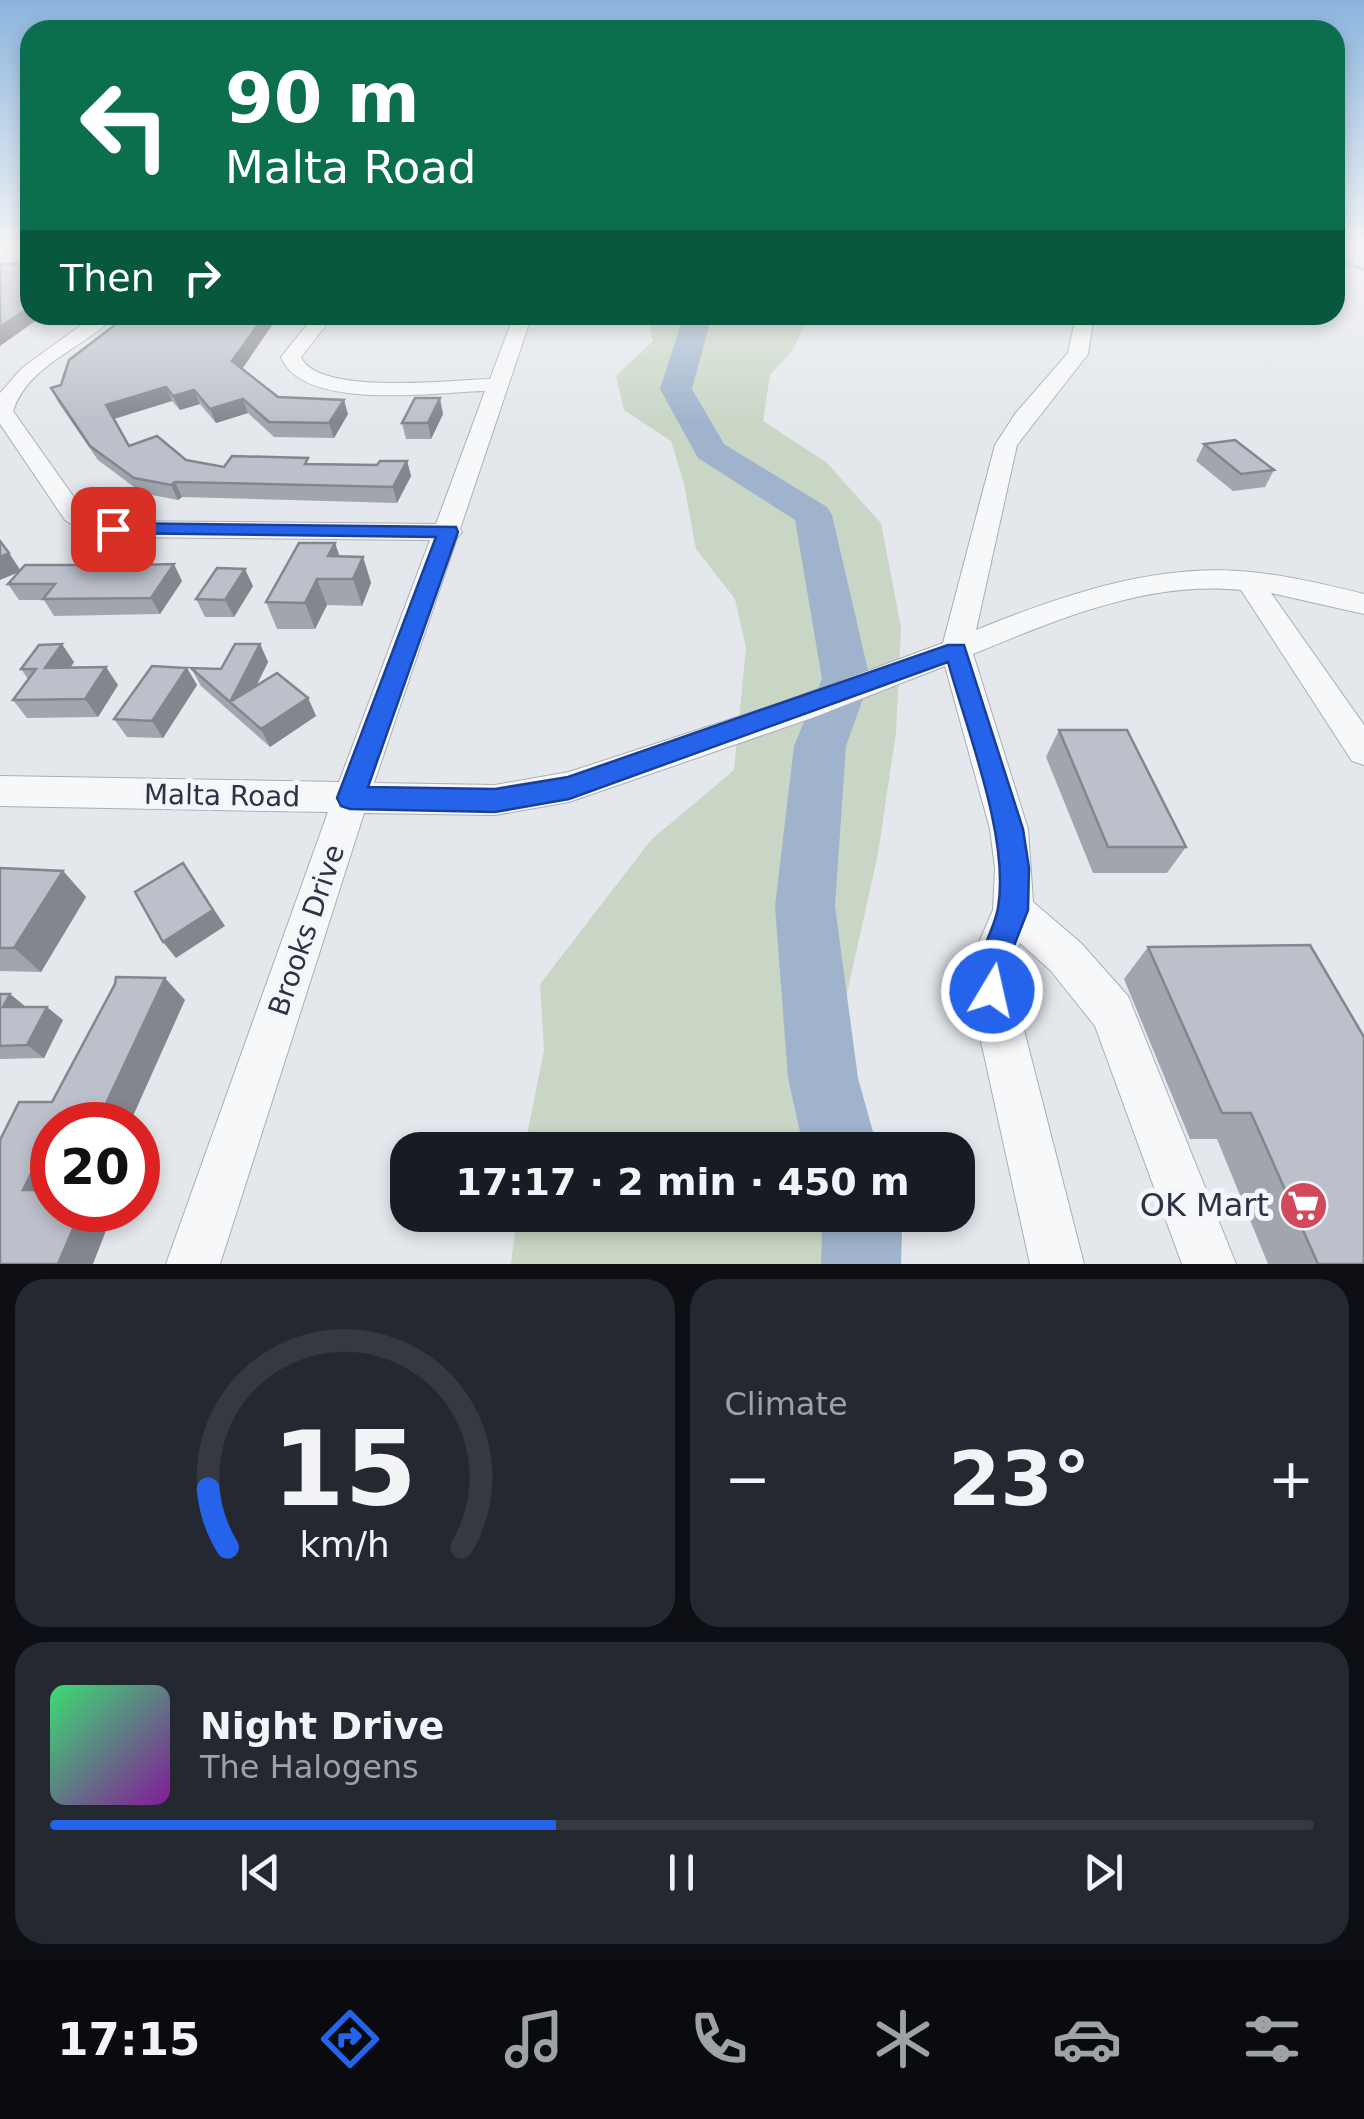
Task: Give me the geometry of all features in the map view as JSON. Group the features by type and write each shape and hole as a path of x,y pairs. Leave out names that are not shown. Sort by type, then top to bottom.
{"street":[{"path":"94,325 21,380 3,401 2,411 74,515 90,525 113,529 448,532"},
{"path":"317,325 291,356 292,365 304,376 346,385 500,385"},
{"name":"Brooks Drive","path":"193,1264 350,798 521,325"},
{"path":"1057,1264 992,991 994,956 1013,910 1014,868 1009,829 956,650 1006,445 1078,354 1083,325"},
{"name":"Malta Road","path":"0,791 495,800 533,795 569,788 871,683 1069,603 1128,588 1198,579 1250,580 1294,586 1364,604"},
{"path":"1250,580 1364,751"},
{"path":"1013,910 1066,957 1112,1012 1210,1264"}],"green space":[{"path":"649,325 804,325 793,350 770,375 763,421 826,462 881,523 901,627 896,732 878,854 838,1034 860,1132 528,1132 544,1050 540,984 651,840 734,770 746,648 735,599 696,549 671,441 624,410 616,376 653,341"},
{"path":"515,1232 883,1232 890,1264 511,1264"}],"building":[{"path":"0,304 20,304 20,314 0,327"},
{"path":"115,325 258,325 232,361 278,397 344,400 329,423 269,422 243,399 210,409 194,390 173,396 166,387 106,405 129,446 157,436 186,460 224,467 232,456 308,458 305,464 377,465 380,461 407,461 393,487 175,482 171,485 134,478 90,446 51,388 61,385 69,360"},
{"path":"415,398 440,398 428,423 402,423"},
{"path":"1235,440 1274,470 1241,474 1204,444"},
{"path":"0,541 9,553 0,557"},
{"path":"299,543 335,543 328,556 363,557 353,579 317,579 305,603 266,602"},
{"path":"118,556 145,556 139,565 174,564 151,598 43,599 55,584 8,584 25,565 111,565"},
{"path":"217,568 245,569 225,600 196,599"},
{"path":"62,644 45,668 106,667 85,699 13,700 36,669 21,669 39,645"},
{"path":"235,644 260,644 230,702 191,668 221,669"},
{"path":"152,666 187,668 152,721 114,719"},
{"path":"277,673 308,698 261,729 230,702"},
{"path":"1059,730 1127,730 1186,847 1108,847"},
{"path":"183,863 213,910 163,942 135,892"},
{"path":"0,868 63,871 14,948 0,948"},
{"path":"1310,945 1364,1037 1364,1264 1318,1264 1251,1113 1222,1113 1148,947"},
{"path":"116,977 165,978 107,1102 52,1102"},
{"path":"0,994 10,994 3,1007 47,1007 27,1045 0,1046"},
{"path":"19,1102 30,1102 30,1176 23,1190 30,1190 30,1232 72,1232 58,1264 0,1264 0,1140"}],"waterway":[{"path":"695,325 676,389 710,451 813,515 846,679 820,746 805,906 823,1078 836,1132"},
{"path":"861,1232 861,1264"}],"place":[{"name":"OK Mart","path":"1304,1205"}],"route":[{"path":"113,529 448,532 350,798 495,800 569,788 956,650 1009,829 1014,868 1013,910 994,956 992,991"}]}
